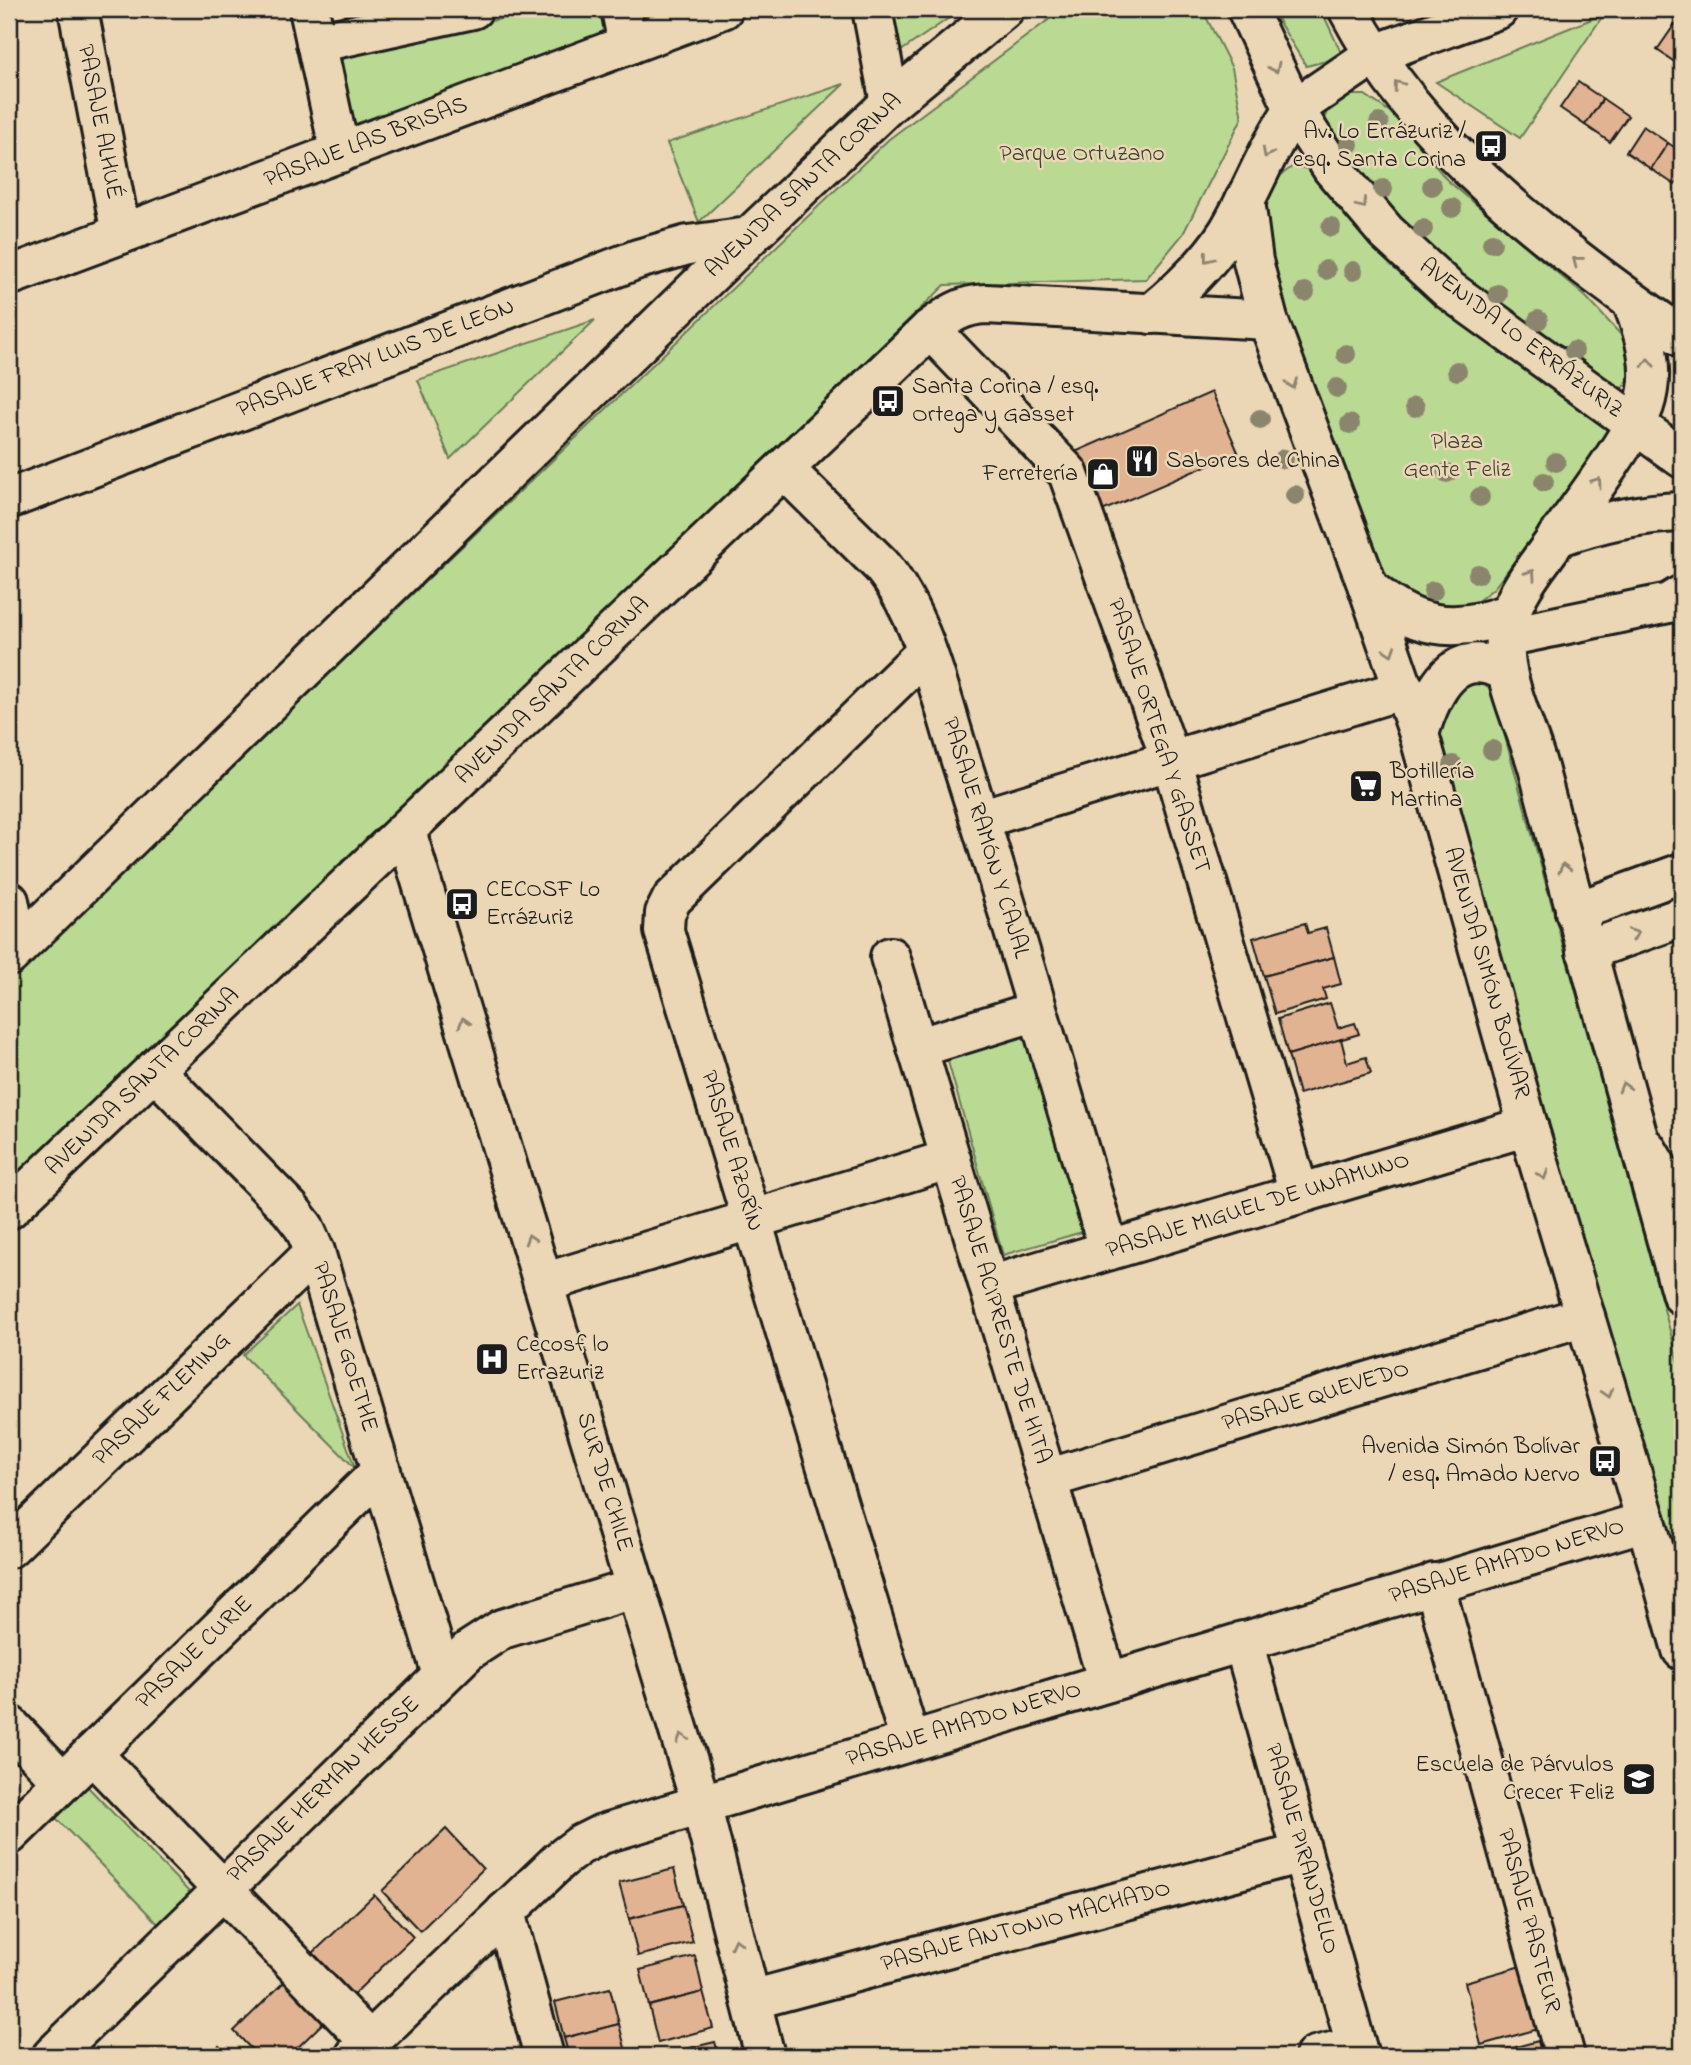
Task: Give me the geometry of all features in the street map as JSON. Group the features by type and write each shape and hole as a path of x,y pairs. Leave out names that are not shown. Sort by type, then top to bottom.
{"street":[{"name":"PASAJE ALHUÉ","path":"78,9 121,234"},
{"path":"340,153 312,26 473,9"},
{"name":"PASAJE LAS BRISAS","path":"9,276 340,153 624,27 723,9"},
{"path":"872,9 890,103"},
{"name":"AVENIDA SANTA CORINA","path":"13,951 749,237 890,103 1004,9"},
{"path":"1151,314 1180,290 1205,263 1227,233 1268,152 1294,109 1375,54 1498,9"},
{"path":"1349,10 1375,54 1415,106 1464,161 1542,233 1682,337"},
{"name":"AVENIDA LO ERRÁZURIZ","path":"1251,18 1294,109 1332,168 1395,240 1449,290 1682,458"},
{"name":"AVENIDA SIMÓN BOLÍVAR","path":"1245,200 1253,261 1268,320 1368,587 1419,734 1528,1126 1682,1650"},
{"name":"PASAJE FRAY LUIS DE LEÓN","path":"9,499 638,259 688,245 749,237"},
{"path":"1419,734 1432,698 1455,669 1484,663 1507,641 1523,586 1635,425 1644,405 1648,357 1643,330 1632,302"},
{"name":"AVENIDA SANTA CORINA","path":"9,1209 930,329 954,311 971,304 1268,320"},
{"name":"PASAJE ORTEGA Y GASSET","path":"930,329 1068,473 1171,760 1299,1193"},
{"name":"PASAJE RAMÓN Y CAJAL","path":"785,470 893,580 914,616 980,819 1109,1250"},
{"path":"1557,537 1620,518 1682,512"},
{"path":"1368,587 1398,611 1434,624 1474,625 1507,641 1670,603 1682,595"},
{"path":"1507,641 1575,912 1682,1295"},
{"name":"PASAJE AZORÍN","path":"910,1741 664,930 665,913 672,899 926,652"},
{"path":"980,819 1404,689"},
{"name":"SUR DE CHILE","path":"406,831 701,1804 765,2056"},
{"path":"1575,912 1682,873"},
{"path":"9,901 13,951"},
{"path":"1586,951 1682,917"},
{"name":"PASAJE ACIPRESTE DE HITA","path":"890,957 1108,1682"},
{"path":"917,1048 1037,1011"},
{"name":"PASAJE GOETHE","path":"155,1071 290,1209 304,1227 315,1252 442,1675"},
{"name":"PASAJE MIGUEL DE UNAMUNO","path":"989,1286 1528,1126"},
{"path":"1637,1133 1682,1209"},
{"path":"543,1283 951,1159"},
{"name":"PASAJE FLEMING","path":"9,1548 315,1252"},
{"name":"PASAJE QUEVEDO","path":"1046,1479 1585,1316"},
{"name":"PASAJE CURIE","path":"9,1835 381,1471"},
{"name":"PASAJE AMADO NERVO","path":"363,2049 560,1860 580,1844 601,1834 1646,1521"},
{"name":"PASAJE PASTEUR","path":"1434,1583 1565,2056"},
{"name":"PASAJE HERMAN HESSE","path":"52,2056 479,1642 502,1629 636,1588"},
{"name":"PASAJE PIRANDELLO","path":"1243,1641 1358,2051"},
{"path":"9,1725 63,1782"},
{"path":"92,1754 223,1889 363,2049"},
{"name":"PASAJE ANTONIO MACHADO","path":"751,2000 1302,1853"},
{"path":"506,1912 544,2056"},
{"path":"1315,2056 1358,2051"}],"green space":[{"path":"547,9 602,9 608,36 353,134 338,54"},
{"path":"890,9 962,9 898,53"},
{"name":"Parque Ortuzano","path":"1063,9 1202,9 1232,68 1242,118 1183,234 1146,279 945,285 9,1184 9,979 889,139"},
{"path":"1271,9 1321,9 1343,57 1306,66"},
{"path":"1604,14 1520,138 1436,82"},
{"path":"844,84 699,222 667,143"},
{"path":"1347,95 1365,95 1393,114 1447,180 1586,297 1622,336 1630,375 1621,390 1603,387 1432,255 1345,162 1325,127 1326,111"},
{"name":"Plaza Gente Feliz","path":"1293,166 1313,170 1446,311 1613,434 1494,588 1469,608 1432,612 1391,588 1265,257 1262,220 1276,179"},
{"path":"595,320 450,459 418,380"},
{"path":"1490,683 1682,1374 1682,1613 1441,759 1441,727 1465,684"},
{"path":"1028,1019 1089,1230 1003,1255 943,1044"},
{"path":"297,1305 355,1468 243,1355"},
{"path":"86,1785 191,1894 159,1925 54,1816"}],"building":[{"path":"1675,24 1682,29 1682,67 1657,50"},
{"path":"1578,82 1603,99 1585,125 1560,108"},
{"path":"1603,99 1628,116 1610,142 1585,125"},
{"path":"1643,126 1668,143 1651,169 1626,152"},
{"path":"1668,143 1682,152 1682,175 1675,185 1651,169"},
{"path":"1212,392 1238,452 1100,512 1075,452"},
{"path":"1305,923 1308,933 1326,928 1334,957 1264,976 1253,938"},
{"path":"1334,957 1341,984 1323,989 1326,999 1275,1014 1264,976"},
{"path":"1330,1003 1338,1028 1355,1023 1359,1034 1288,1055 1278,1019"},
{"path":"1341,1039 1347,1063 1366,1057 1371,1073 1299,1094 1288,1055"},
{"path":"446,1829 483,1869 420,1931 382,1891"},
{"path":"674,1869 683,1905 629,1919 619,1883"},
{"path":"374,1895 413,1937 353,1995 313,1953"},
{"path":"683,1905 693,1942 638,1956 629,1919"},
{"path":"695,1956 703,1992 649,2006 640,1970"},
{"path":"1521,1966 1538,2029 1481,2045 1465,1982"},
{"path":"287,1979 327,2019 289,2056 258,2056 234,2031"},
{"path":"610,1988 619,2024 564,2038 555,2002"},
{"path":"703,1992 713,2028 658,2043 649,2006"},
{"path":"619,2024 627,2056 569,2056 564,2038"},
{"path":"1538,2041 1542,2056 1483,2056"},
{"path":"715,2042 719,2056 660,2055"},
{"path":"219,2046 229,2056 208,2056"}],"place":[{"name":"Av. Lo Errázuriz / esq. Santa Corina","path":"1491,146"},
{"name":"Santa Corina / esq. Ortega y Gasset","path":"888,401"},
{"name":"Sabores de China","path":"1142,461"},
{"name":"Ferretería","path":"1103,474"},
{"name":"Botillería Martina","path":"1366,786"},
{"name":"CECOSF Lo Errázuriz","path":"462,904"},
{"name":"Cecosf lo Errazuriz","path":"492,1359"},
{"name":"Avenida Simón Bolívar / esq. Amado Nervo","path":"1605,1461"},
{"name":"Escuela de Párvulos Crecer Feliz","path":"1639,1779"}]}
